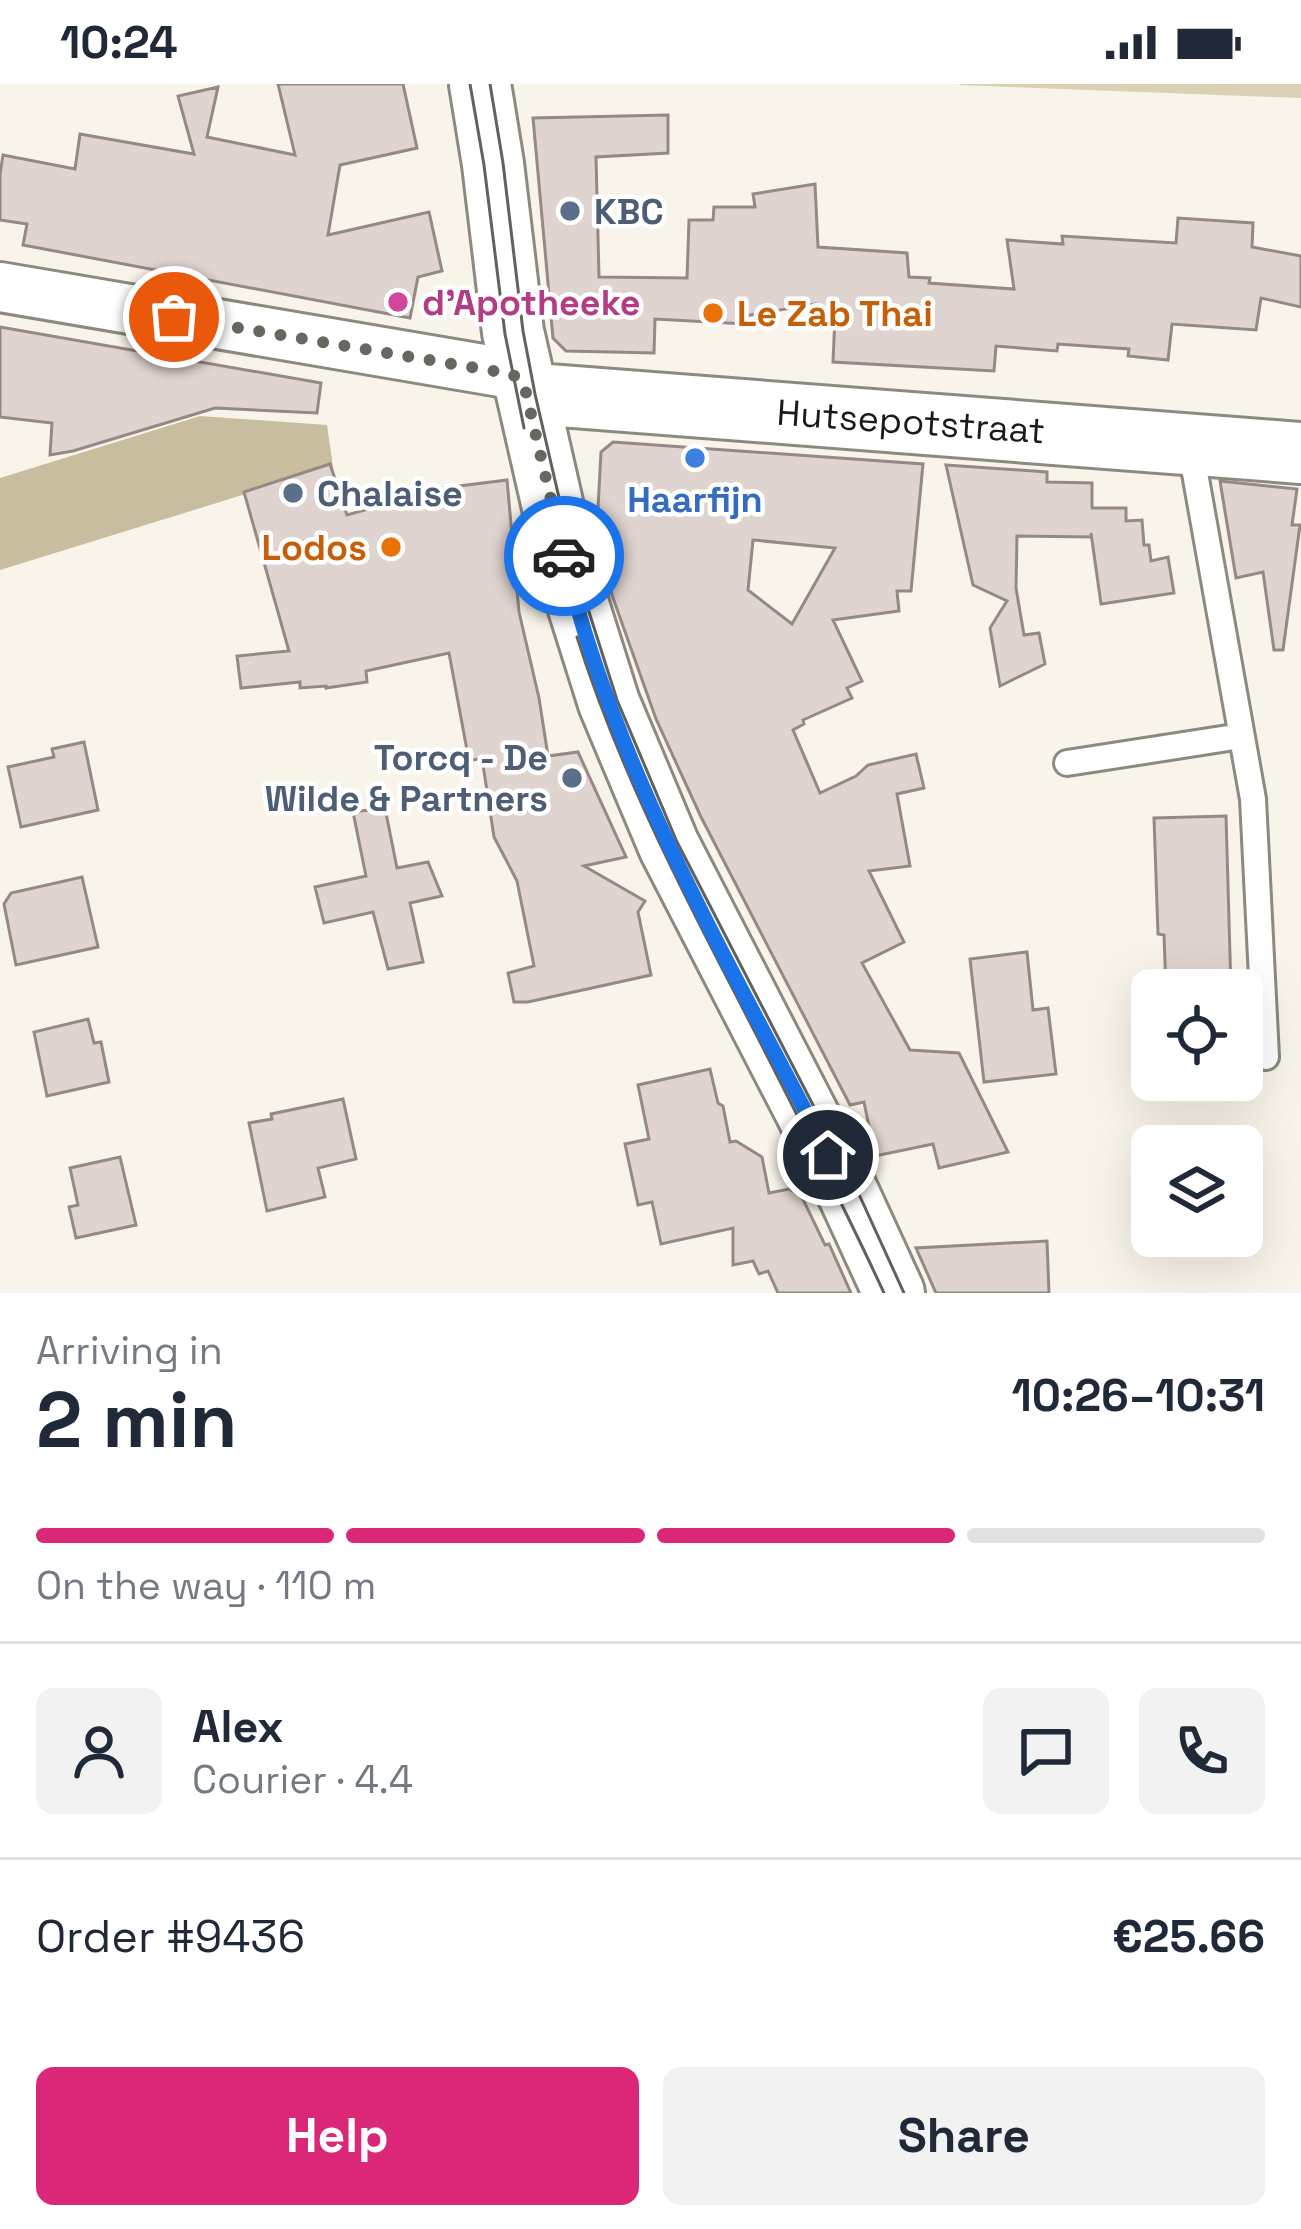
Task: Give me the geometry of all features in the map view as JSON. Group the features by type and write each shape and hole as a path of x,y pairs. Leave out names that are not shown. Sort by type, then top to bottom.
{"street":[{"path":"480,84 524,384 573,592 609,703 669,846 894,1293"},
{"path":"0,287 512,374 524,384"},
{"name":"Hutsepotstraat","path":"524,384 535,394 1301,453"}],"lane":[{"path":"1190,442 1253,799 1266,1057"},
{"path":"1067,764 1241,736"}],"shaded area":[{"path":"1301,84 1301,98 960,85"},
{"path":"200,416 327,425 333,467 0,570 0,478"}],"building":[{"path":"278,84 403,84 417,148 340,165 328,235 429,212 442,271 418,277 410,318 23,245 27,224 0,220 3,155 75,169 80,134 194,154 178,96 218,87 207,137 295,155"},
{"path":"668,115 668,153 596,157 599,277 687,278 689,220 713,220 714,207 755,207 753,194 815,184 818,247 907,253 909,277 930,278 929,283 1014,289 1007,240 1063,244 1062,236 1176,243 1178,218 1253,223 1252,247 1301,256 1301,307 1261,298 1256,330 1172,324 1168,360 1128,356 1129,349 1058,344 1057,351 996,346 994,371 833,362 835,316 814,315 815,304 745,316 745,324 655,319 654,353 566,351 553,338 533,118"},
{"path":"0,327 321,383 317,413 215,408 50,455 52,423 0,417"},
{"path":"613,442 923,464 911,591 897,591 899,611 833,620 862,681 847,688 852,698 803,720 793,730 820,793 868,765 916,754 924,788 897,794 910,866 869,871 904,942 862,963 910,1050 959,1053 1008,1152 939,1168 933,1144 875,1156 864,1102 850,1105 701,817 656,719 612,595 597,527 601,452","holes":["753,540 835,548 792,624 748,590"]},
{"path":"330,464 347,515 443,488 507,480 519,612 548,756 578,752 626,857 584,866 645,901 638,912 651,975 514,1002 508,973 534,966 517,881 494,837 482,758 469,761 449,653 366,671 367,682 326,688 300,688 300,682 241,688 237,656 289,651 244,492"},
{"path":"946,465 1047,472 1047,482 1092,483 1092,508 1126,508 1126,521 1142,520 1151,561 1168,557 1174,593 1101,604 1091,533 1091,537 1017,536 1016,588 1024,635 1039,633 1045,664 1000,686 990,628 1007,601 973,585"},
{"path":"1220,481 1297,489 1292,525 1300,525 1283,650 1274,650 1263,572 1236,578"},
{"path":"84,742 98,810 21,827 8,767 54,757 52,749"},
{"path":"385,808 397,868 428,862 442,896 410,903 423,962 388,969 373,912 324,923 315,887 366,876 353,812"},
{"path":"1226,816 1230,969 1165,969 1164,935 1158,934 1154,818"},
{"path":"82,877 98,947 16,965 4,904 11,893"},
{"path":"1027,952 1033,1010 1048,1008 1056,1074 984,1082 970,959"},
{"path":"88,1019 94,1043 101,1042 109,1082 47,1096 34,1032"},
{"path":"710,1069 730,1142 762,1157 769,1193 789,1189 801,1195 851,1293 778,1293 768,1271 759,1274 753,1261 733,1265 733,1228 661,1244 652,1202 638,1205 625,1144 649,1139 638,1085"},
{"path":"343,1099 356,1159 318,1168 325,1197 267,1211 249,1123"},
{"path":"120,1157 136,1225 76,1238 69,1207 78,1205 70,1168"},
{"path":"1047,1241 1049,1293 936,1293 916,1248"}],"tram line":[{"path":"470,84 505,334 524,428"},
{"path":"490,84 535,394 576,571 617,700 677,842 857,1190 904,1293"},
{"path":"577,637 649,820 884,1293"}],"way so far":[{"path":"174,317 512,374 524,384 564,556"}],"place":[{"name":"KBC","path":"570,211"},
{"name":"d'Apotheeke","path":"398,302"},
{"name":"Le Zab Thai","path":"713,313"},
{"name":"Haarfijn","path":"695,458"},
{"name":"Chalaise","path":"293,493"},
{"name":"Lodos","path":"391,547"},
{"name":"Torcq - De Wilde & Partners","path":"572,778"}],"route":[{"path":"564,556 587,639 638,777 828,1155"}]}
